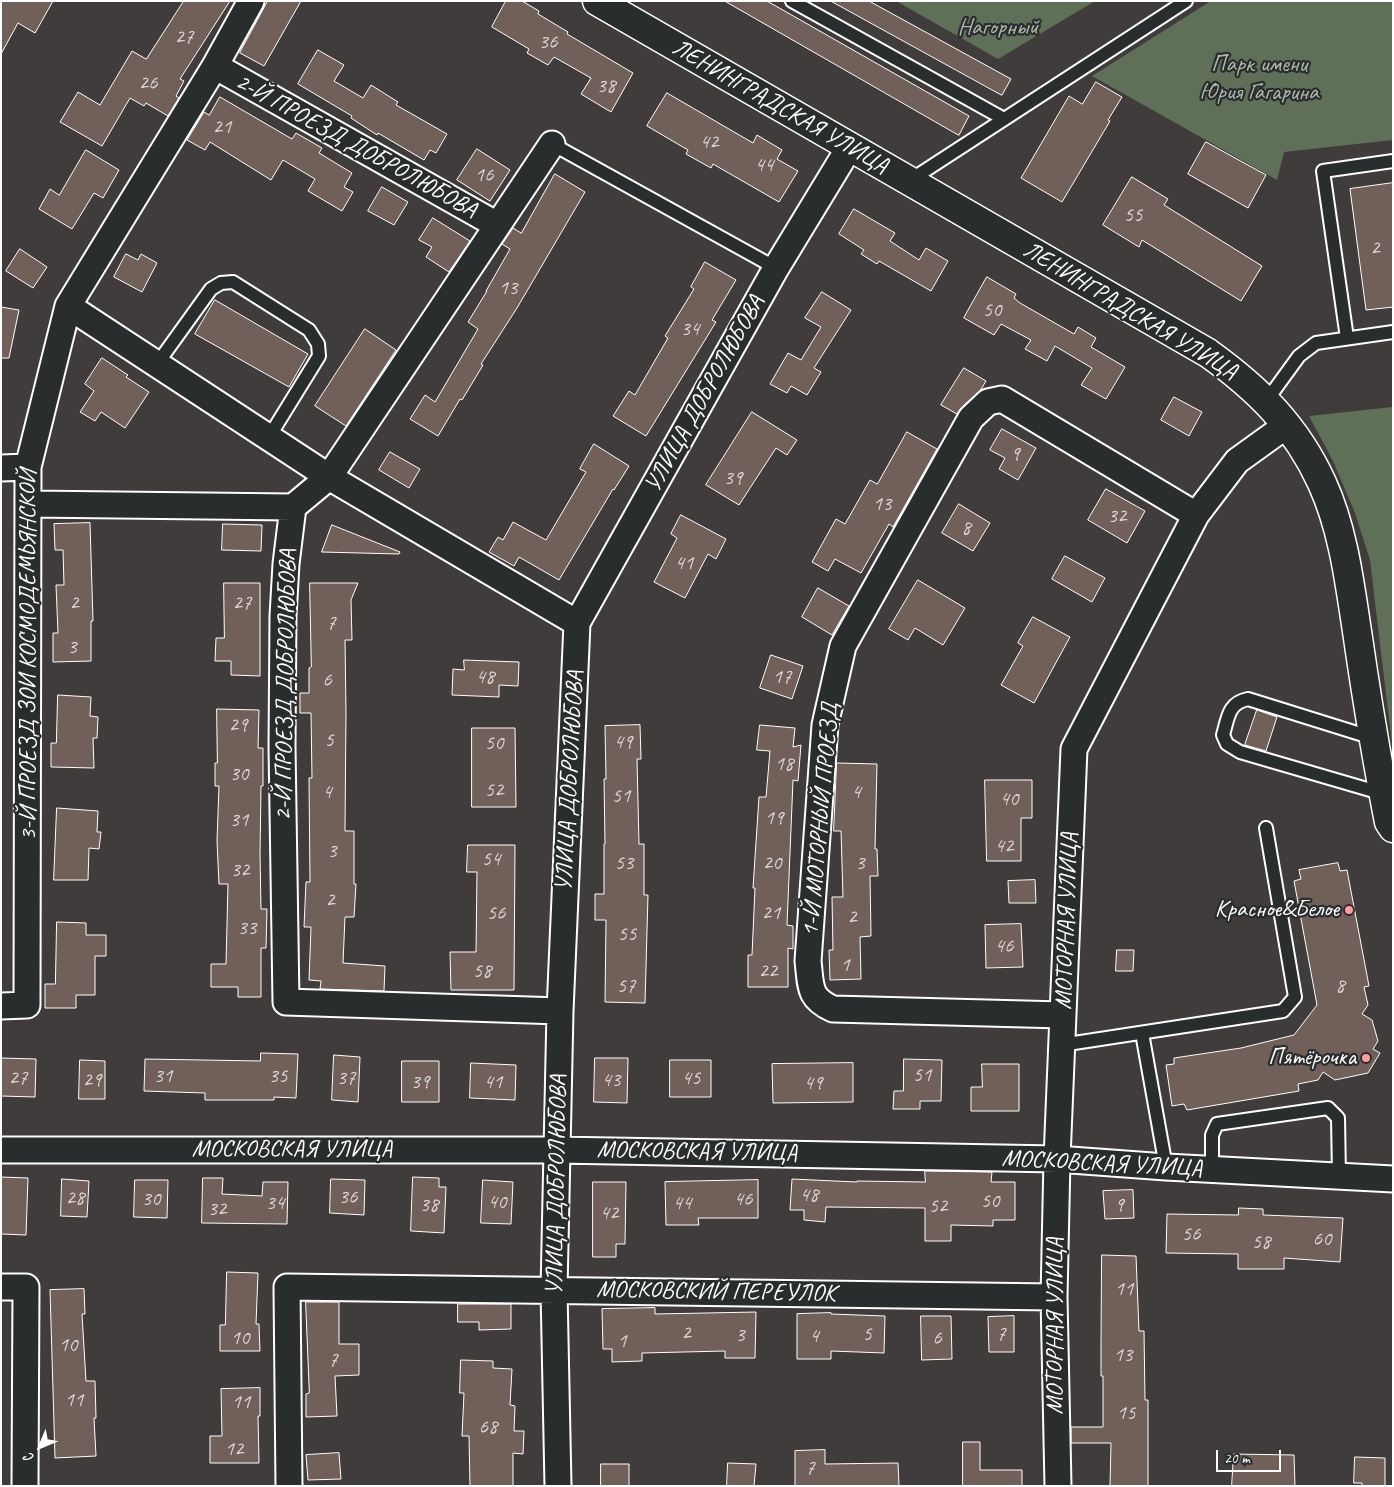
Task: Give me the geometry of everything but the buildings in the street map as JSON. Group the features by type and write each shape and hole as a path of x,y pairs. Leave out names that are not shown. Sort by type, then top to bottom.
{"street":[{"name":"3-Й ПРОЕЗД ЗОИ КОСМОДЕМЬЯНСКОЙ","path":"1,1006 27,1005 28,467 68,306 215,66 251,1"},
{"name":"ЛЕНИНГРАДСКАЯ УЛИЦА","path":"597,1 908,182 1208,353 1237,374 1267,400 1287,425 1322,484 1338,527 1347,566 1373,738 1389,822 1393,828"},
{"name":"2-Й ПРОЕЗД ДОБРОЛЮБОВА","path":"215,66 497,225"},
{"name":"2-Й ПРОЕЗД ДОБРОЛЮБОВА","path":"552,144 329,477 293,507 286,564 283,616 282,746 286,1002 560,1011"},
{"name":"УЛИЦА ДОБРОЛЮБОВА","path":"558,1486 554,1290 560,1011 577,623 776,268 849,148"},
{"path":"68,306 329,477 577,623"},
{"name":"1-Й МОТОРНЫЙ ПРОЕЗД","path":"1063,1015 834,1009 820,1004 812,992 808,961 825,725 843,646 971,418 988,402 1002,399 1196,515"},
{"name":"МОТОРНАЯ УЛИЦА","path":"1058,1486 1054,1297 1061,1045 1074,749 1196,515 1238,461 1287,425"},
{"path":"1,468 28,467"},
{"path":"29,504 293,507"},
{"name":"МОСКОВСКАЯ УЛИЦА","path":"1,1150 557,1150 1057,1159 1212,1170 1393,1179"},
{"path":"1,1287 26,1286 25,1486"},
{"name":"МОСКОВСКИЙ ПЕРЕУЛОК","path":"289,1486 287,1287 1054,1297"}],"lane":[{"path":"792,1 1004,120"},
{"path":"908,182 1186,1"},
{"path":"552,144 776,268"},
{"path":"1347,338 1323,171 1393,161"},
{"path":"157,364 211,289 221,283 233,282 309,330 318,344 319,356 270,437"},
{"path":"1267,400 1299,356 1316,343 1393,332"},
{"path":"1373,738 1248,698 1238,700 1232,707 1223,735 1227,744 1240,752 1384,794"},
{"path":"1061,1045 1283,1011 1295,997 1266,828"},
{"path":"1142,1033 1166,1167"},
{"path":"1212,1170 1212,1135 1217,1124 1328,1108 1338,1118 1339,1176"}],"green space":[{"name":"Нагорный","path":"896,1 1095,1 998,59"},
{"name":"Парк имени Юрия Гагарина","path":"1211,1 1393,1 1393,140 1284,152 1277,180 1092,76"},
{"path":"1393,407 1393,752 1370,560 1355,513 1333,461 1309,416"}],"place":[{"name":"Красное&Белое","path":"1349,910"},
{"name":"Пятёрочка","path":"1366,1058"}]}
